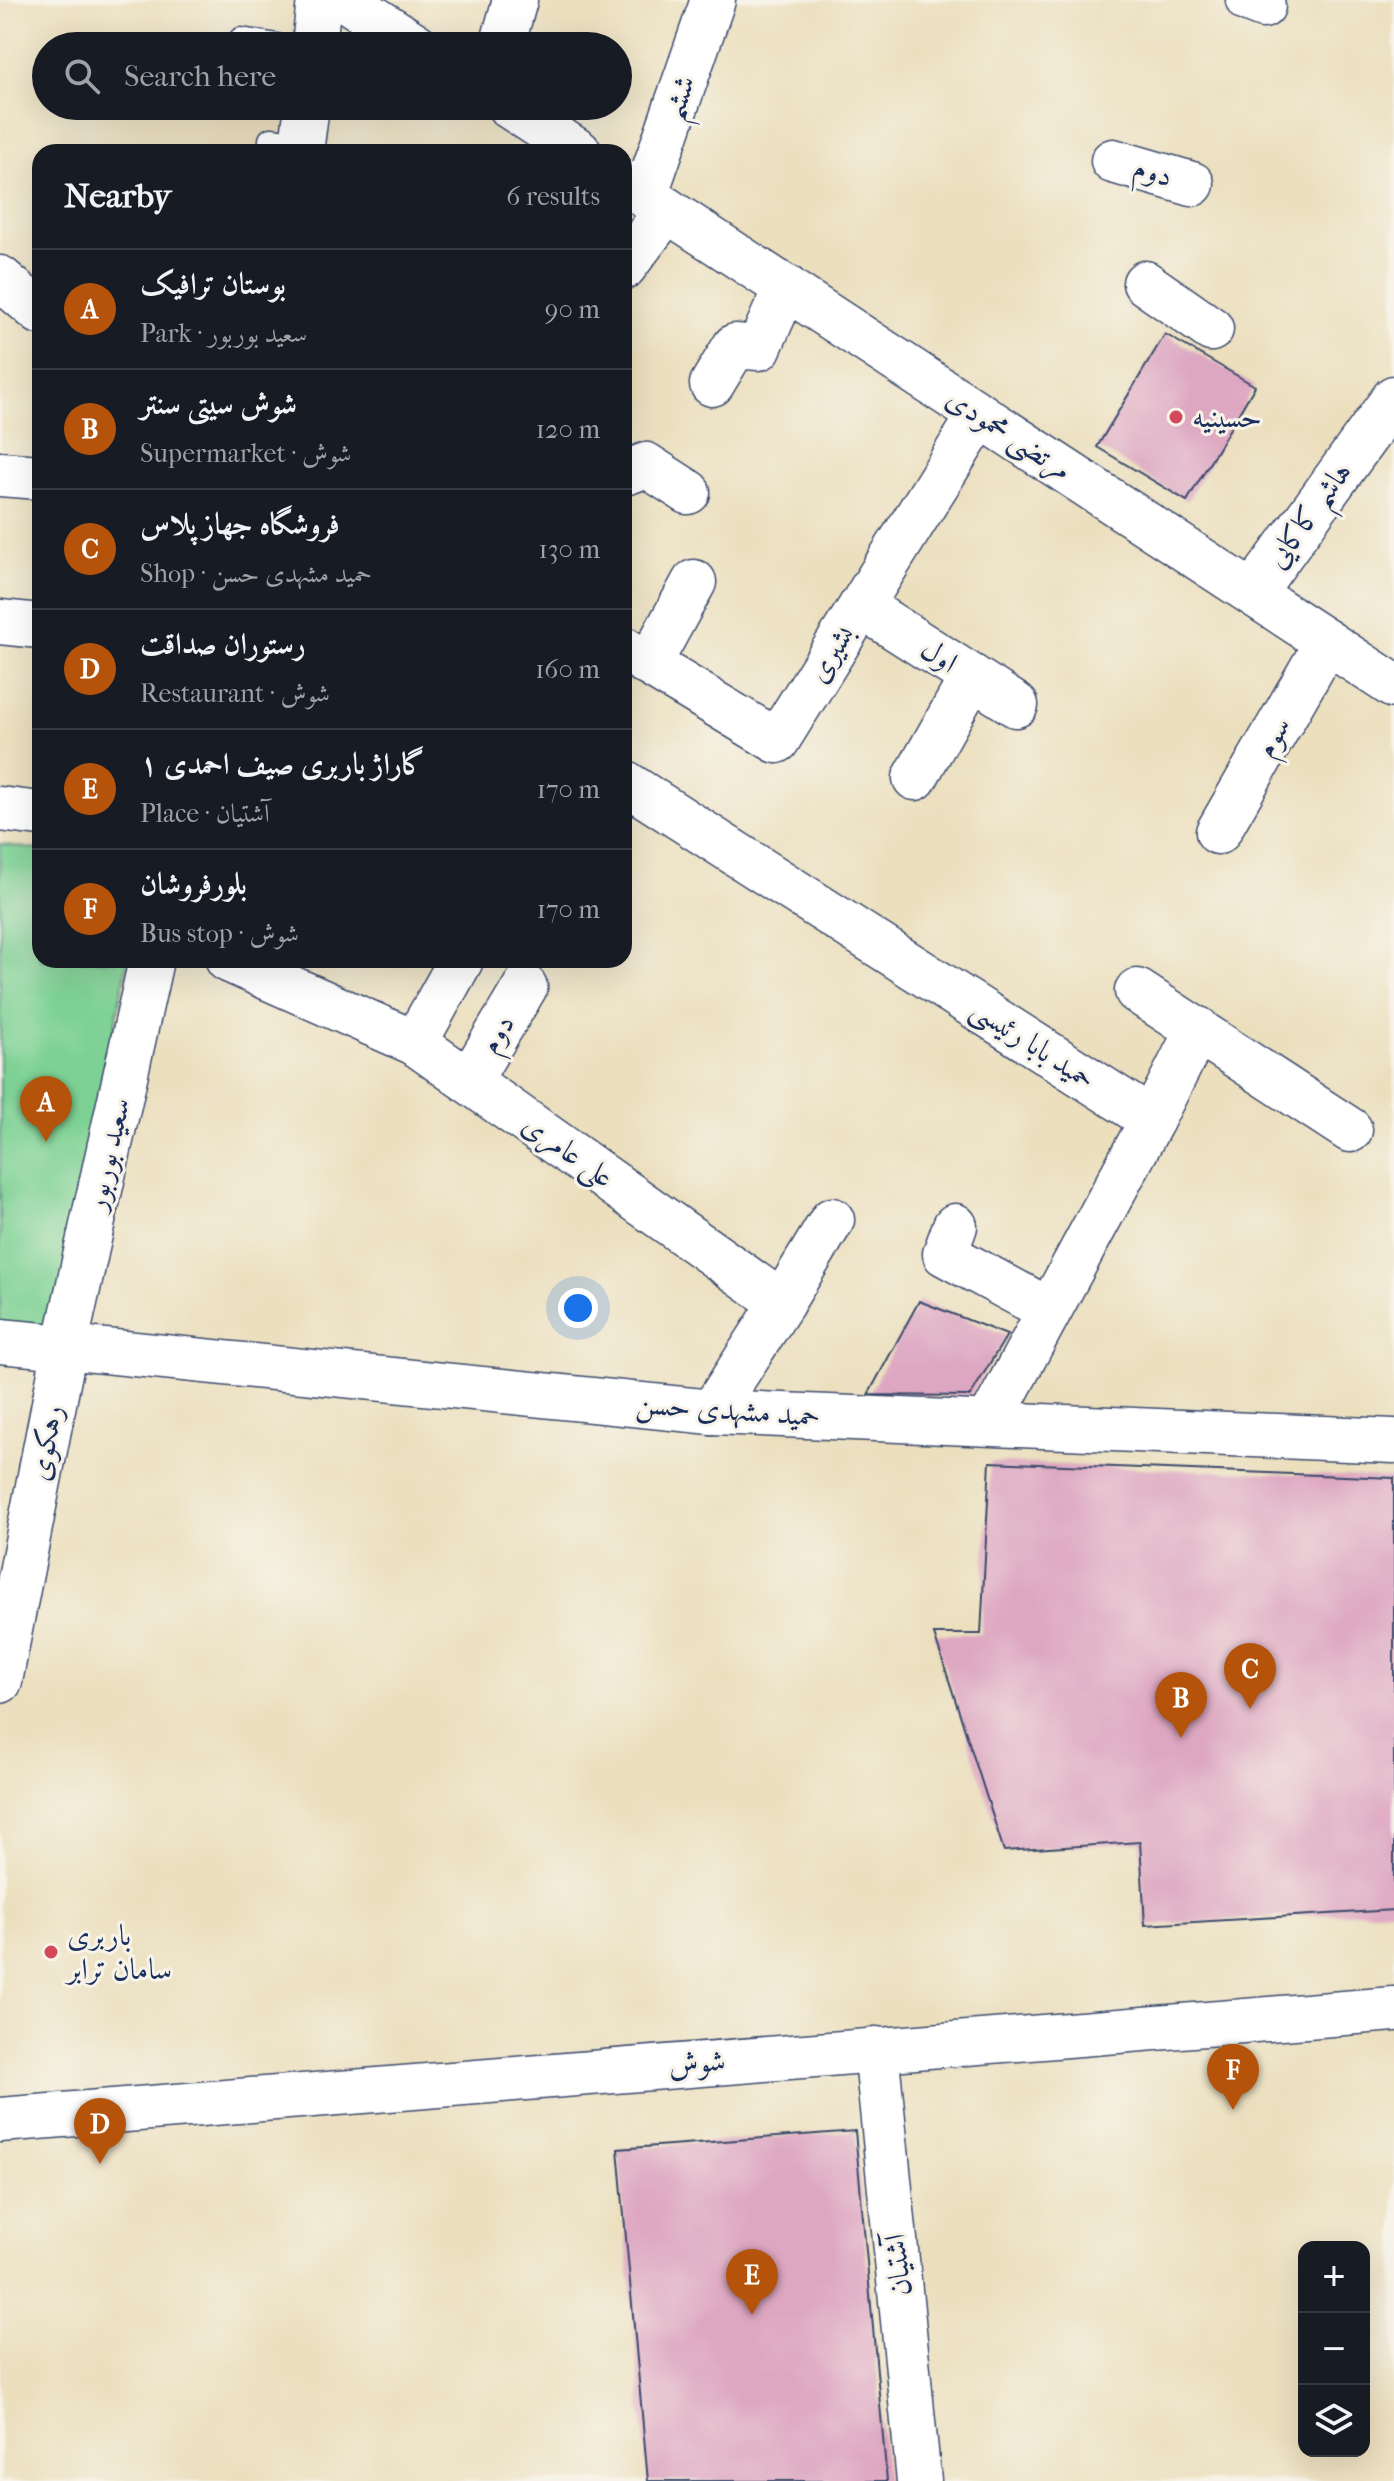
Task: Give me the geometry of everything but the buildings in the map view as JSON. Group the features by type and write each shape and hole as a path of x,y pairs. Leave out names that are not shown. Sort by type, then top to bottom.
{"street":[{"path":"316,32 319,0"},
{"path":"346,0 395,32"},
{"path":"506,32 515,0"},
{"name":"ششم","path":"632,240 713,0"},
{"path":"530,120 567,144"},
{"name":"دوم","path":"1113,161 1192,184"},
{"name":"مرتضی محمودی","path":"645,196 1394,686"},
{"path":"0,278 32,305"},
{"path":"1145,283 1211,329"},
{"path":"712,384 735,346 759,348 786,287"},
{"name":"هاشم کاکایی","path":"1253,593 1394,398"},
{"name":"بشیری","path":"637,656 777,741 980,415"},
{"path":"632,470 646,465 688,492"},
{"path":"0,474 32,476"},
{"path":"637,656 694,582"},
{"name":"اول","path":"861,606 1016,705"},
{"path":"0,622 32,625"},
{"name":"سوم","path":"1218,832 1327,642"},
{"path":"915,778 972,677"},
{"name":"حمید بابا رئیسی","path":"632,787 1152,1120"},
{"path":"0,809 32,813"},
{"name":"سعید بوربور","path":"65,1347 149,968"},
{"name":"علی عامری","path":"246,968 415,1043 782,1303"},
{"path":"415,1043 457,968"},
{"name":"دوم","path":"469,1081 525,987"},
{"path":"1137,991 1350,1130"},
{"path":"989,1423 1198,1029"},
{"path":"712,1412 832,1220"},
{"path":"955,1226 945,1254 1049,1310"},
{"name":"حمید مشهدی حسن","path":"0,1341 712,1412 1394,1441"},
{"name":"رهکوی","path":"0,1681 11,1564 65,1347"},
{"name":"شوش","path":"0,2120 1394,2009"},
{"name":"آشتیان","path":"876,2049 919,2481"}],"green space":[{"path":"0,844 32,849 32,968 126,968 54,1329 0,1325"}],"place":[{"name":"حسینیه","path":"1176,417"},
{"name":"بوستان ترافیک","path":"46,1142"},
{"name":"فروشگاه جهاز پلاس","path":"1250,1709"},
{"name":"شوش سیتی سنتر","path":"1181,1738"},
{"name":"باربری سامان ترابر","path":"51,1952"},
{"name":"بلورفروشان","path":"1233,2110"},
{"name":"رستوران صداقت","path":"100,2164"},
{"name":"گاراژ باربری صیف احمدی ۱","path":"752,2315"}]}
